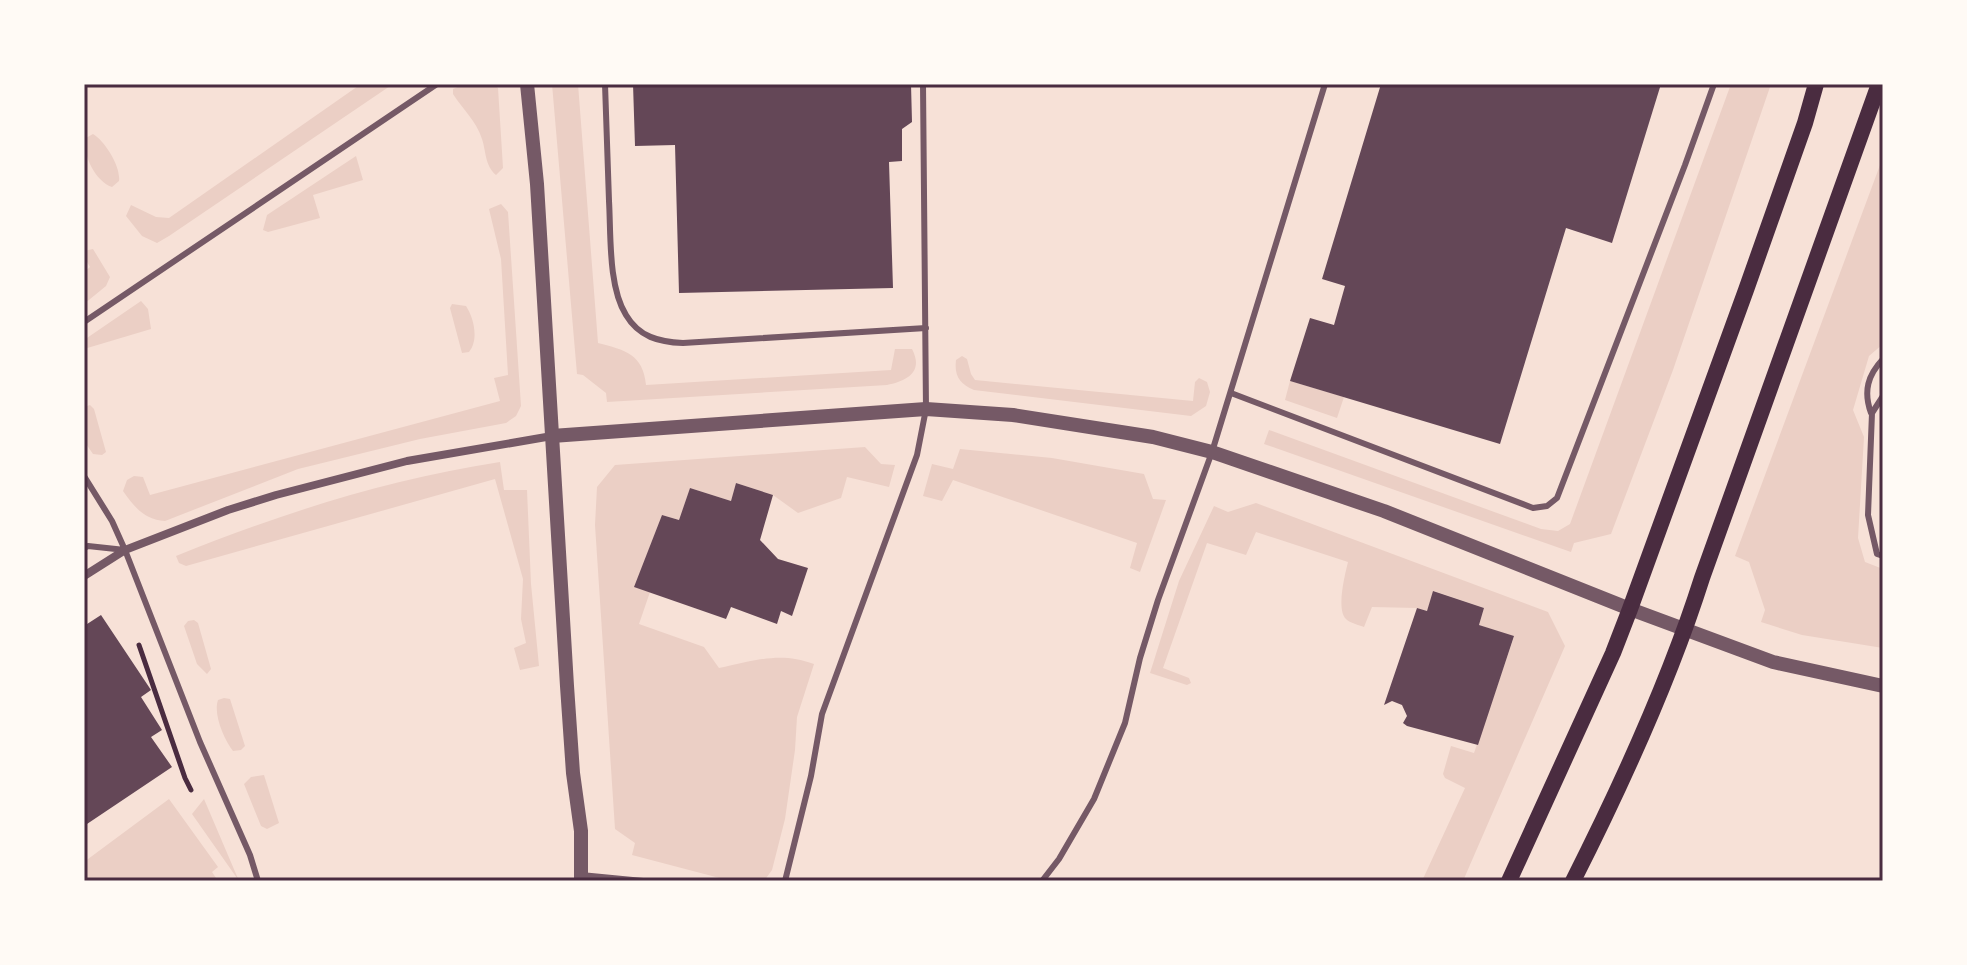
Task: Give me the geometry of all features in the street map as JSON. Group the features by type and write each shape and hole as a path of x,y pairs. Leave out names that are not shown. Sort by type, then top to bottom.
{"main road":[{"path":"1509,881 1630,609 1756,263 1816,84"},
{"path":"1573,881 1686,630 1879,84"}],"street":[{"path":"527,84 537,184 573,773 581,831 581,878"},
{"path":"84,576 125,550 228,510 407,461 552,436 926,409 998,414 1097,427 1212,452 1384,511 1773,662 1883,686"}],"lane":[{"path":"84,322 437,84"},
{"path":"605,84 611,255 617,293 624,312 644,335 662,342 683,343 926,328"},
{"path":"785,881 811,776 822,714 917,455 926,409 923,84"},
{"path":"1042,881 1059,859 1094,799 1125,723 1158,600 1212,452 1325,84"},
{"path":"1231,393 1533,508 1547,506 1557,498 1714,84"},
{"path":"1883,359 1870,372 1866,399 1872,413 1868,515 1877,554 1883,556"},
{"path":"1872,413 1883,396"},
{"path":"84,476 112,521 125,550 258,881"},
{"path":"84,548 125,550"},
{"path":"581,878 643,881"}],"path":[{"path":"139,645 191,790"}],"shaded area":[{"path":"361,84 393,84 157,243 142,236 126,216 131,205 156,217 169,218"},
{"path":"464,84 494,84 498,88 503,168 496,175 488,163 476,126 453,94 453,89"},
{"path":"552,84 578,84 598,343 616,348 637,360 646,385 891,370 895,349 912,349 916,364 912,374 887,385 607,402 606,393 583,375 577,374"},
{"path":"1731,84 1771,84 1673,370 1611,534 1574,543 1571,552 1264,444 1269,430 1541,529 1558,531 1570,524"},
{"path":"93,134 115,162 119,181 112,187 100,179 88,160 84,139"},
{"path":"356,156 363,180 313,195 320,218 268,232 263,230 267,215"},
{"path":"1883,157 1883,344 1869,356 1853,410 1864,437 1858,538 1865,562 1883,569 1883,648 1802,635 1761,622 1765,610 1749,562 1735,556"},
{"path":"501,204 508,212 521,406 516,416 506,423 420,439 298,469 165,521 146,515 131,502 123,491 127,480 134,476 143,477 150,495 500,401 494,378 508,375 501,259 489,209"},
{"path":"93,249 110,277 106,286 84,304 84,272 90,267 84,251"},
{"path":"141,301 148,309 151,329 84,349 84,340"},
{"path":"452,304 466,306 471,317 475,335 469,352 462,353 450,308"},
{"path":"962,356 967,359 975,380 1193,401 1195,382 1199,378 1207,382 1210,392 1206,406 1191,416 974,390 957,375 956,360"},
{"path":"1290,381 1344,397 1337,418 1285,400"},
{"path":"90,405 94,409 106,452 102,455 93,454 84,441 84,407"},
{"path":"865,447 881,464 895,465 889,487 847,477 841,498 798,513 773,495 736,483 731,501 690,488 679,520 662,515 635,586 650,592 639,624 704,647 719,668 778,658 814,664 797,717 785,819 772,870 764,881 731,881 632,855 635,843 615,829 595,525 597,487 615,465"},
{"path":"960,449 1052,458 1144,474 1153,499 1166,500 1140,572 1130,568 1137,543 953,480 942,501 923,496 932,464 953,469"},
{"path":"500,462 504,490 527,490 531,584 539,666 520,670 514,648 526,643 521,619 523,579 495,479 186,566 179,563 176,556 255,526 376,488"},
{"path":"1256,503 1548,612 1565,646 1463,881 1422,881 1465,788 1443,774 1451,746 1474,753 1514,637 1479,625 1484,608 1434,591 1427,611 1372,607 1364,627 1348,620 1343,614 1342,592 1348,562 1256,532 1246,555 1207,543 1163,668 1189,678 1191,683 1187,685 1150,673 1179,581 1214,506 1228,512"},
{"path":"194,620 198,623 211,669 207,674 197,664 184,626"},
{"path":"230,699 245,746 241,750 233,751 220,726 217,706 218,700"},
{"path":"264,775 279,823 267,829 261,826 244,784 251,777"},
{"path":"169,799 218,867 212,872 218,881 89,881 84,874 84,862"},
{"path":"204,799 239,881 192,814"}],"building":[{"path":"633,84 911,84 912,122 902,129 902,161 889,162 893,288 679,293 675,145 635,146"},
{"path":"1381,84 1661,84 1612,243 1566,228 1500,444 1290,381 1310,318 1334,325 1345,286 1322,279"},
{"path":"736,483 773,495 760,540 778,559 808,568 792,616 781,611 777,624 731,607 726,619 634,587 662,515 679,520 690,488 731,501"},
{"path":"1433,591 1484,608 1479,625 1514,636 1478,745 1407,726 1403,723 1407,716 1402,705 1392,701 1384,705 1417,608 1427,611"},
{"path":"101,615 151,690 141,697 162,730 151,737 172,767 84,826 84,626"}]}
